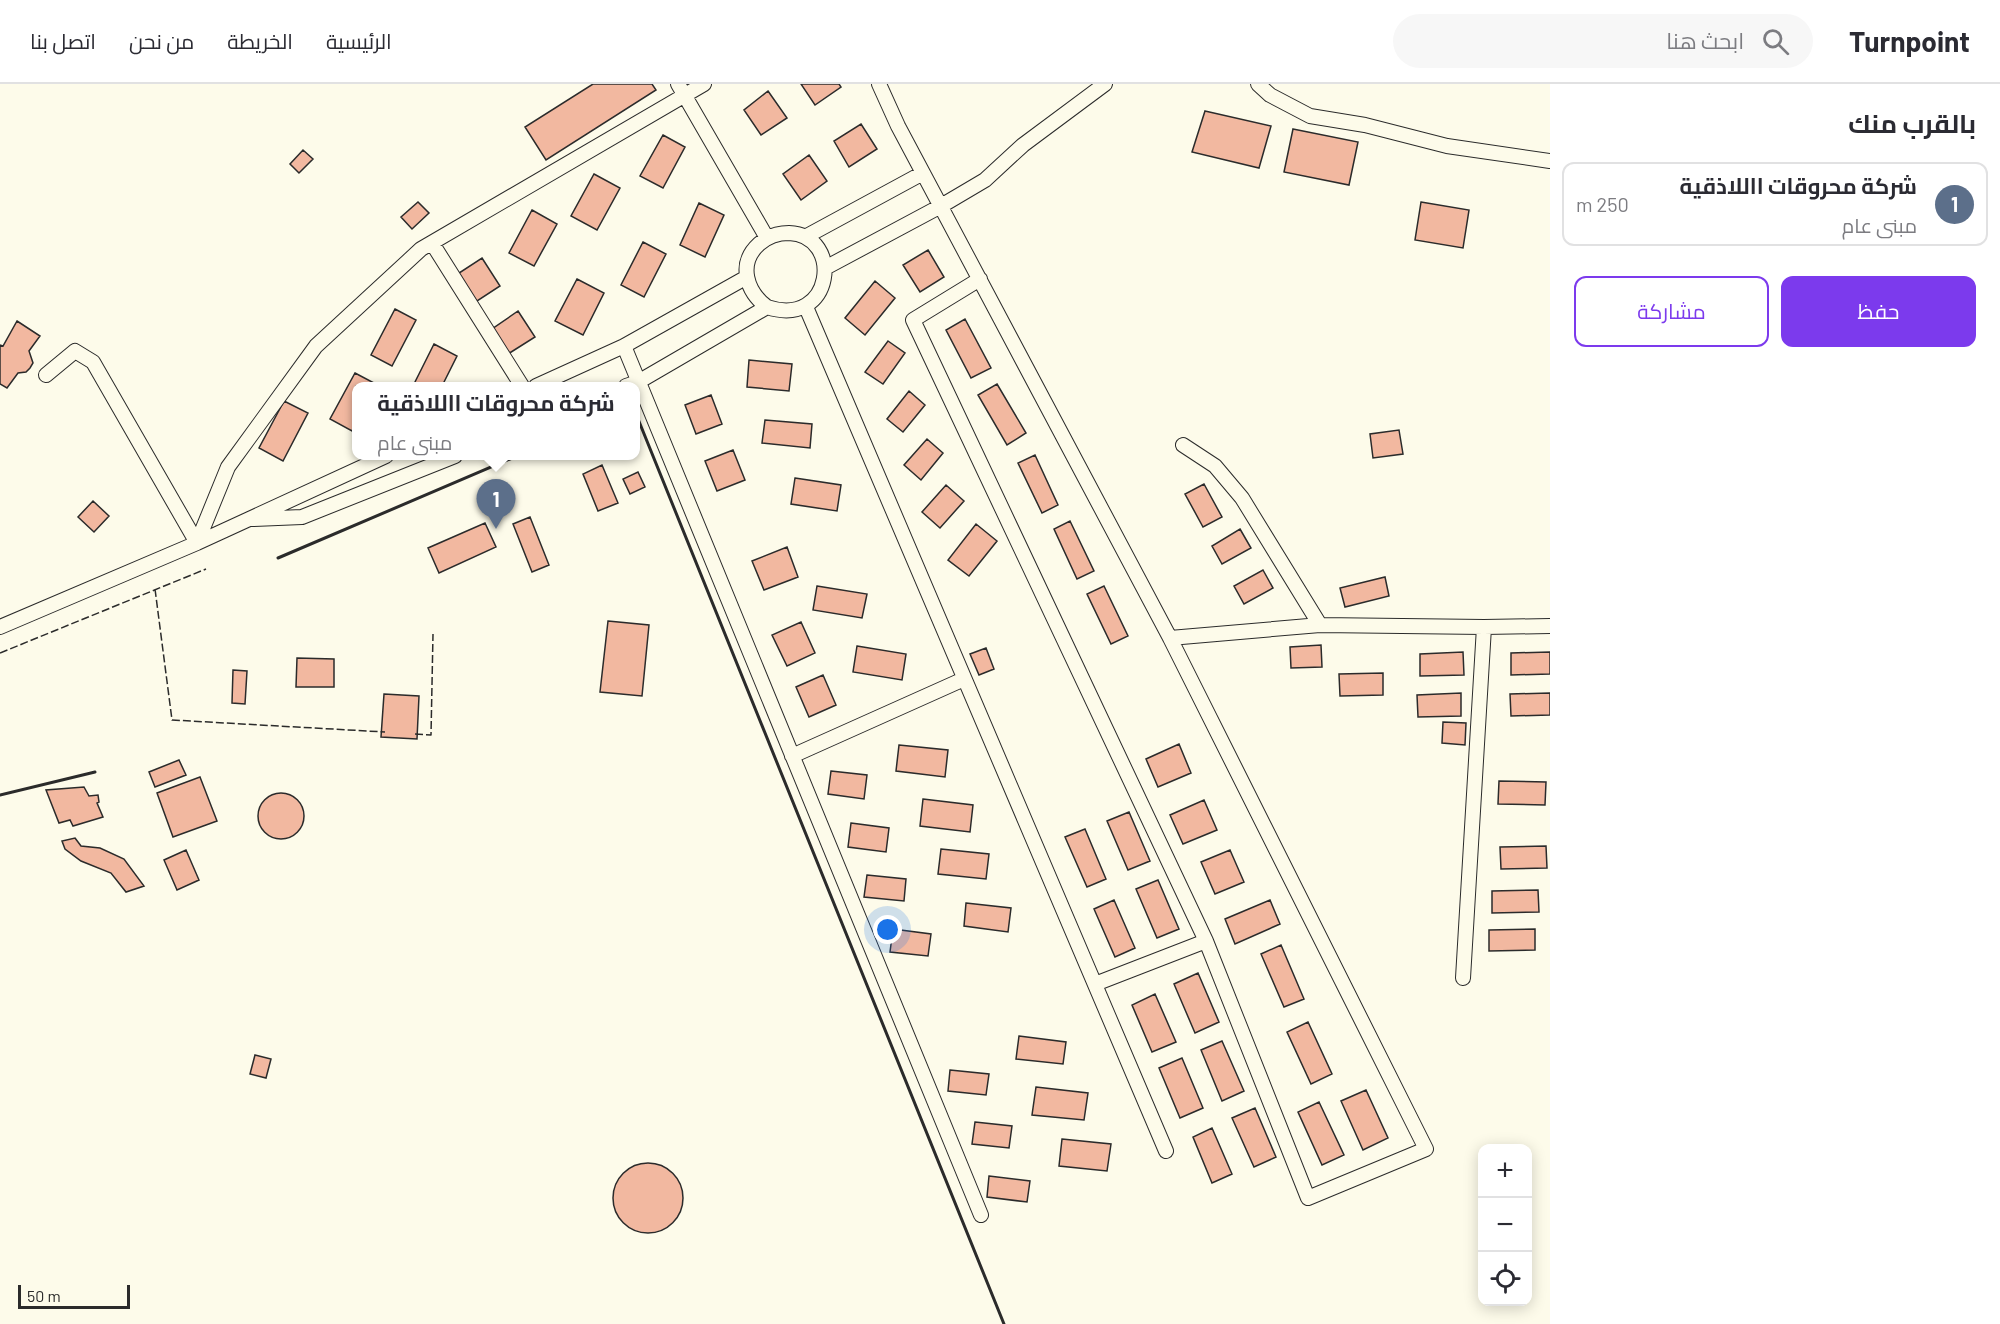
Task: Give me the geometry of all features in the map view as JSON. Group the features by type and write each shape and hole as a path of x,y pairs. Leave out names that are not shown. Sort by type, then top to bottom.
{"street":[{"path":"197,543 228,467 316,345 421,249 682,89 704,84"},
{"path":"879,84 898,126 980,279 1170,638 1426,1149 1308,1198 1206,941 913,320 980,279"},
{"path":"825,268 985,180 1023,145 1104,84"},
{"path":"1258,84 1270,95 1310,116 1365,125 1447,146 1550,161"},
{"path":"682,89 767,238"},
{"path":"805,237 923,173"},
{"path":"780,233 792,233 805,237 815,245 822,256 825,279 821,290 806,306 794,311 780,312 768,307 757,299 750,288 747,266 751,255 767,238 780,233"},
{"path":"432,243 519,382"},
{"path":"547,382 624,346 747,277"},
{"path":"806,306 1166,1151"},
{"path":"636,382 768,307"},
{"path":"624,346 632,382"},
{"path":"46,375 75,351 93,362 197,543"},
{"path":"640,403 792,756 981,1215"},
{"path":"1183,445 1215,466 1242,498 1320,625"},
{"path":"0,627 197,543 377,460"},
{"path":"246,520 302,517 445,460"},
{"path":"1170,638 1320,625 1550,626"},
{"path":"1463,978 1485,627"},
{"path":"792,756 964,679"},
{"path":"1095,984 1206,941"}],"building":[{"path":"593,84 652,84 656,90 546,160 525,127"},
{"path":"801,84 839,84 841,87 815,105"},
{"path":"768,91 787,118 761,135 744,110"},
{"path":"1205,111 1271,126 1259,168 1192,152"},
{"path":"861,124 877,149 849,167 834,141"},
{"path":"1293,129 1358,142 1349,185 1284,172"},
{"path":"663,135 685,147 663,188 640,176"},
{"path":"303,150 313,159 299,173 290,164"},
{"path":"809,155 827,181 801,200 783,174"},
{"path":"594,174 620,188 597,230 571,216"},
{"path":"418,202 429,213 412,229 401,217"},
{"path":"1421,202 1469,210 1463,248 1415,240"},
{"path":"699,203 724,215 705,257 680,245"},
{"path":"532,210 557,224 534,266 509,253"},
{"path":"643,242 666,254 644,297 621,285"},
{"path":"928,250 944,277 920,292 903,265"},
{"path":"482,258 500,286 474,303 456,275"},
{"path":"577,279 604,293 583,335 555,321"},
{"path":"875,281 895,298 865,335 845,318"},
{"path":"395,309 416,320 392,366 371,355"},
{"path":"518,311 535,337 508,354 492,329"},
{"path":"965,319 991,368 971,378 946,330"},
{"path":"17,321 40,336 29,351 33,363 30,368 26,372 18,373 7,388 0,384 0,345 3,346"},
{"path":"888,341 905,353 883,384 865,372"},
{"path":"434,344 457,356 444,382 415,382"},
{"path":"749,360 792,364 789,391 747,387"},
{"path":"355,373 372,382 352,382 352,431 330,419"},
{"path":"997,384 1026,433 1007,445 978,395"},
{"path":"909,391 925,405 903,432 887,419"},
{"path":"711,395 722,424 696,434 685,405"},
{"path":"284,401 308,413 283,461 259,448"},
{"path":"765,420 812,424 810,448 762,443"},
{"path":"1399,430 1403,454 1373,458 1370,434"},
{"path":"927,439 943,453 921,480 904,465"},
{"path":"733,450 745,480 717,491 705,461"},
{"path":"1035,455 1058,505 1042,513 1018,463"},
{"path":"602,465 618,503 598,511 583,474"},
{"path":"638,472 645,487 630,494 623,479"},
{"path":"795,478 841,485 837,511 791,504"},
{"path":"1204,484 1222,517 1203,527 1185,494"},
{"path":"946,485 964,501 940,528 922,512"},
{"path":"93,501 109,516 94,532 78,517"},
{"path":"530,517 549,565 532,572 513,524"},
{"path":"1070,521 1094,571 1077,579 1054,529"},
{"path":"485,523 496,547 439,573 428,548"},
{"path":"976,524 997,541 969,576 948,560"},
{"path":"1240,529 1251,548 1222,564 1212,546"},
{"path":"787,547 798,577 764,590 752,561"},
{"path":"1263,570 1273,588 1244,604 1234,586"},
{"path":"1385,577 1389,596 1345,607 1340,588"},
{"path":"817,586 867,594 862,618 813,610"},
{"path":"1104,586 1128,636 1111,644 1087,594"},
{"path":"608,621 649,625 642,696 600,692"},
{"path":"801,622 815,653 787,666 772,635"},
{"path":"1321,645 1322,667 1291,668 1290,647"},
{"path":"857,646 906,654 902,680 853,672"},
{"path":"986,648 994,669 979,675 970,654"},
{"path":"1463,652 1464,675 1420,676 1420,654"},
{"path":"1550,652 1550,674 1511,675 1511,653"},
{"path":"297,658 334,659 334,687 296,687"},
{"path":"233,670 247,671 245,704 232,703"},
{"path":"1383,673 1383,695 1340,696 1339,674"},
{"path":"823,675 836,705 809,717 796,687"},
{"path":"1461,693 1461,716 1418,717 1417,695"},
{"path":"1550,693 1550,715 1511,716 1510,694"},
{"path":"384,694 419,696 417,739 381,737"},
{"path":"1443,722 1466,723 1465,745 1442,743"},
{"path":"1179,744 1191,773 1158,787 1146,759"},
{"path":"899,745 948,750 945,777 896,771"},
{"path":"179,760 186,775 155,787 149,772"},
{"path":"831,771 867,775 864,799 828,794"},
{"path":"200,777 217,821 173,837 157,793"},
{"path":"1499,781 1546,782 1545,805 1498,804"},
{"path":"84,787 89,796 98,795 99,802 97,803 103,817 73,826 70,820 59,823 46,790"},
{"path":"281,793 297,800 304,816 297,832 281,839 265,832 258,816 265,800"},
{"path":"923,799 973,805 970,832 920,826"},
{"path":"1204,800 1217,830 1183,844 1170,815"},
{"path":"1129,812 1150,861 1128,870 1107,821"},
{"path":"851,823 889,828 886,852 848,847"},
{"path":"1085,829 1106,879 1087,887 1065,837"},
{"path":"75,838 81,846 100,848 124,859 144,886 126,892 111,873 81,861 65,849 62,841"},
{"path":"1546,846 1547,868 1501,869 1500,847"},
{"path":"941,849 989,854 986,879 938,874"},
{"path":"186,850 199,880 177,890 164,860"},
{"path":"1230,850 1244,882 1215,894 1201,862"},
{"path":"867,875 906,879 904,901 864,897"},
{"path":"1158,880 1179,929 1157,938 1136,889"},
{"path":"1538,890 1539,912 1492,913 1492,891"},
{"path":"1114,900 1135,948 1115,957 1094,909"},
{"path":"1270,900 1280,924 1235,944 1225,919"},
{"path":"966,903 1011,908 1008,932 964,926"},
{"path":"893,929 931,934 928,956 890,952"},
{"path":"1535,929 1535,950 1489,951 1489,930"},
{"path":"1281,945 1304,999 1284,1007 1261,954"},
{"path":"1198,973 1219,1022 1195,1033 1174,984"},
{"path":"1155,994 1176,1042 1152,1052 1132,1005"},
{"path":"1308,1022 1332,1074 1311,1084 1287,1032"},
{"path":"1019,1036 1066,1042 1063,1064 1016,1059"},
{"path":"1222,1041 1244,1091 1222,1101 1201,1050"},
{"path":"255,1055 271,1059 266,1078 250,1074"},
{"path":"1182,1058 1203,1108 1180,1118 1159,1068"},
{"path":"950,1070 989,1074 986,1095 948,1091"},
{"path":"1036,1087 1088,1093 1084,1120 1032,1115"},
{"path":"1366,1090 1388,1138 1363,1150 1341,1101"},
{"path":"1319,1102 1344,1155 1322,1165 1298,1112"},
{"path":"1255,1108 1276,1157 1254,1167 1232,1118"},
{"path":"975,1122 1012,1126 1009,1148 972,1144"},
{"path":"1212,1128 1232,1174 1212,1183 1193,1137"},
{"path":"1062,1139 1111,1144 1107,1171 1059,1166"},
{"path":"655,1163 668,1169 677,1178 681,1184 683,1198 681,1212 673,1223 662,1231 641,1233 623,1223 615,1212 613,1191 623,1173 634,1165"},
{"path":"989,1176 1030,1181 1027,1202 987,1197"}],"fence":[{"path":"0,653 206,569"},
{"path":"155,589 172,720 385,732"},
{"path":"415,734 431,735 433,634"}],"wall":[{"path":"640,424 1004,1324"},
{"path":"278,558 508,460"},
{"path":"0,795 95,772"}],"place":[{"name":"شركة محروقات االلاذقية","path":"496,529"}]}
